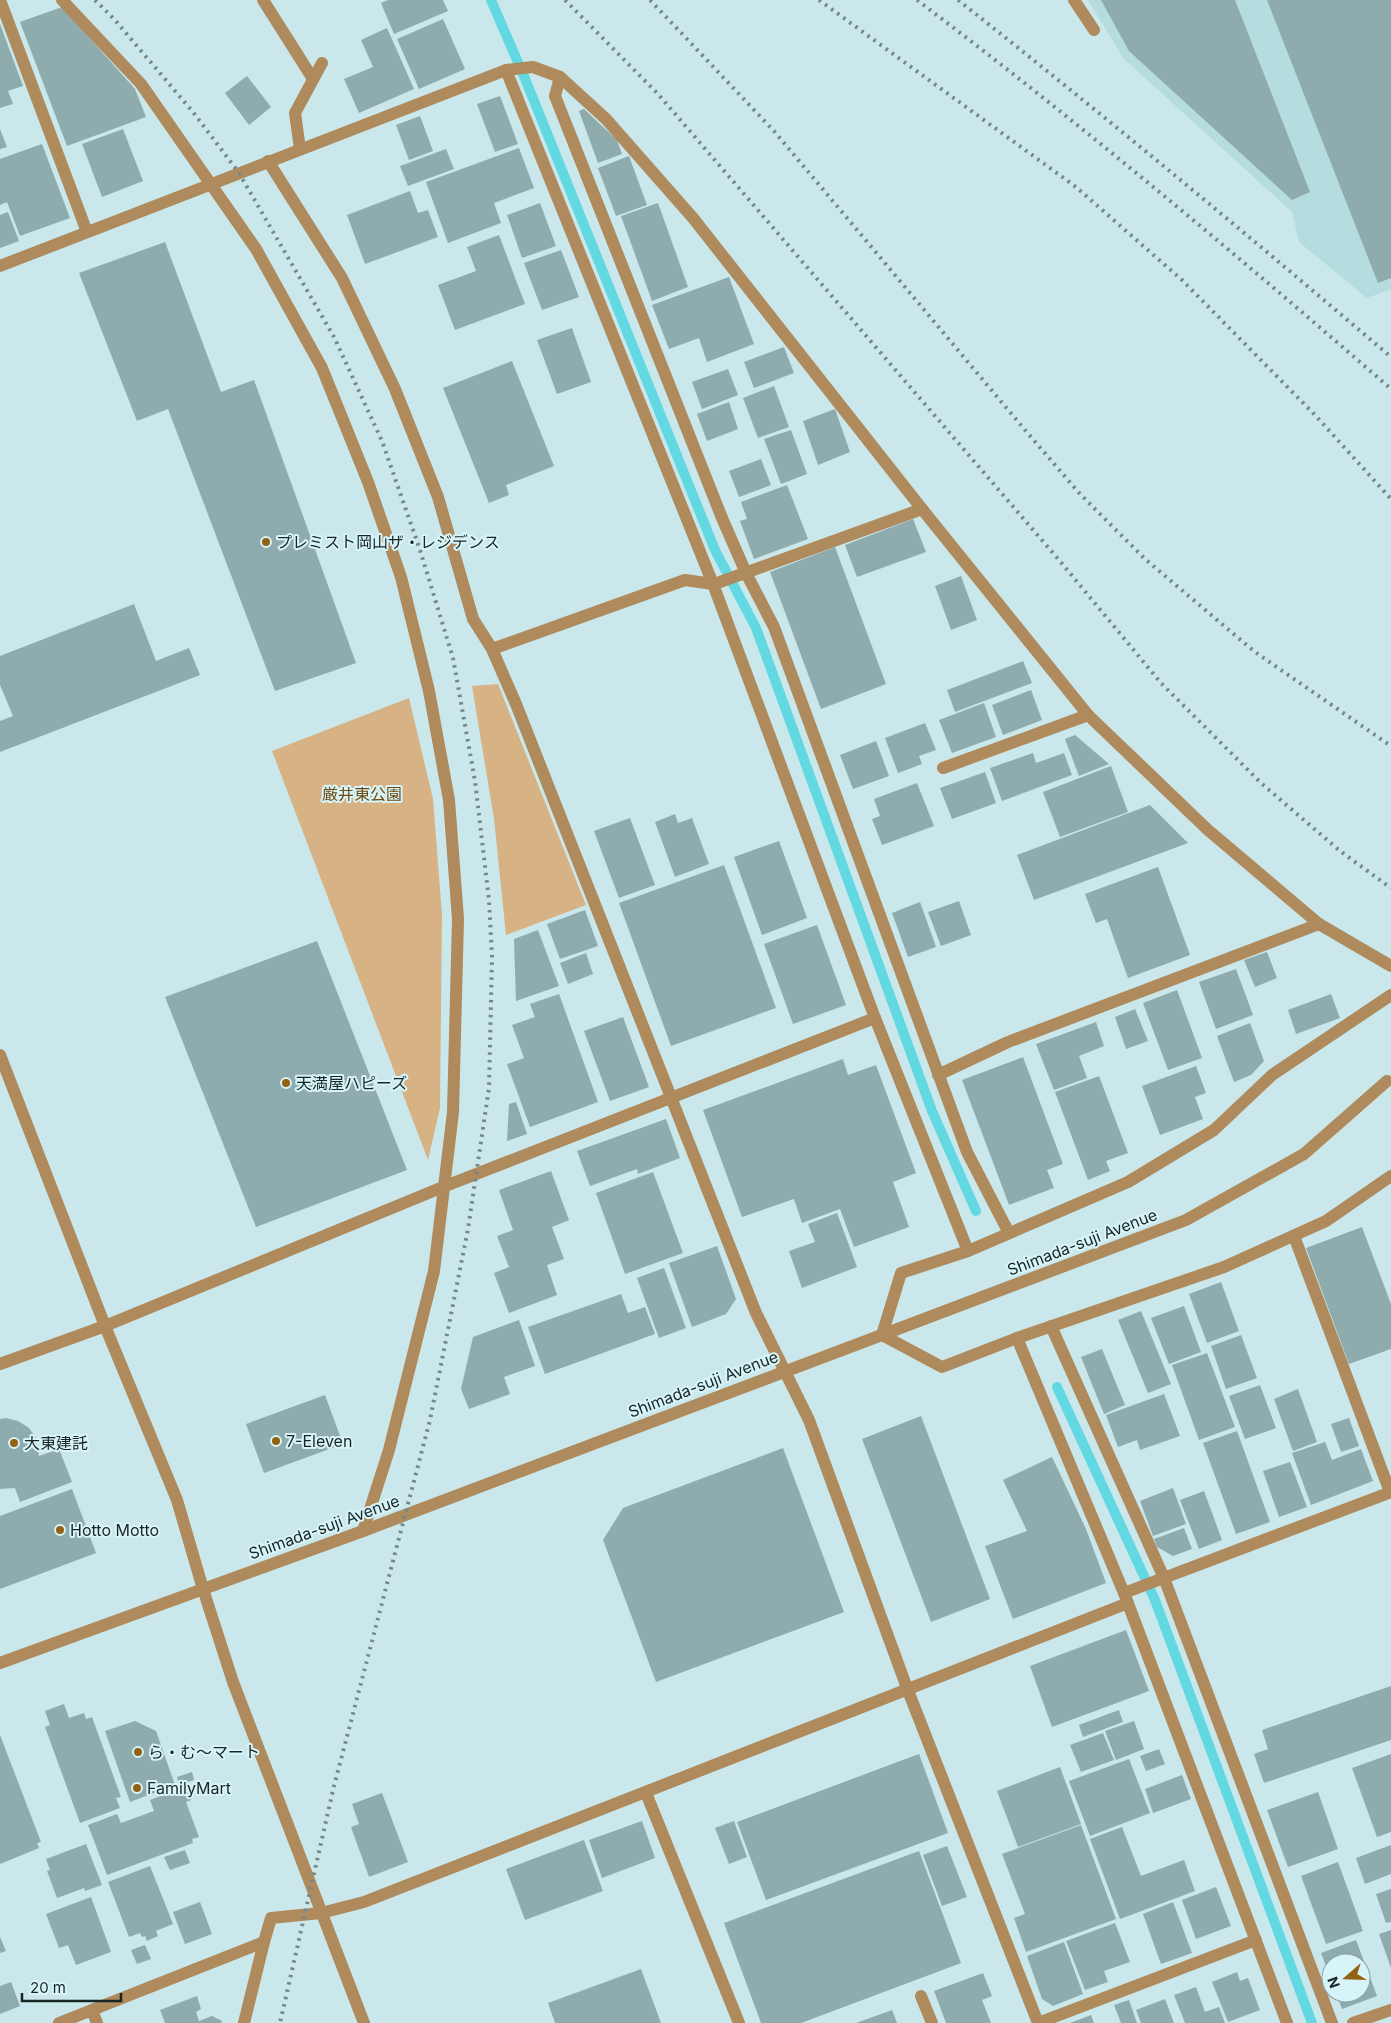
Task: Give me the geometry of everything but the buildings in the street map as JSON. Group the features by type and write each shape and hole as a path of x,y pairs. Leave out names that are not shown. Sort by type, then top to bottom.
{"street":[{"path":"0,0 87,232"},
{"path":"62,0 141,84 256,249 322,368 368,482 401,577 429,691 449,800 458,919 454,1112 443,1187 434,1271 390,1450 363,1530"},
{"path":"263,0 313,79"},
{"path":"1074,0 1094,30"},
{"path":"300,149 295,113 322,63"},
{"path":"0,266 268,161 511,69 532,67 560,77 606,120 693,218 922,510 1088,715 1208,830 1319,924 1391,966"},
{"path":"511,69 717,583 875,1018 968,1251"},
{"path":"560,77 555,96 722,518 742,574 774,627 966,1152 1009,1234"},
{"path":"268,161 342,278 395,389 438,497 473,619 492,649 516,704 756,1313 809,1420 907,1688 1038,2023 1256,1940"},
{"path":"492,649 685,580 717,583 922,510"},
{"path":"943,768 1088,715"},
{"path":"938,1075 1008,1042 1319,924"},
{"path":"1391,995 1272,1075 1214,1130 1128,1182 968,1251 901,1273 882,1335 942,1367 1017,1338 1224,1267 1326,1220 1391,1176"},
{"path":"0,1364 104,1326 443,1187 875,1018"},
{"path":"0,1055 104,1326 177,1500 233,1682 364,2023"},
{"name":"Shimada-suji Avenue","path":"0,1663 363,1530 1186,1220 1304,1154 1387,1081"},
{"path":"244,2023 271,1918 321,1913 364,1902 646,1793 907,1688 1126,1598 1138,1587 1390,1492 1294,1236"},
{"path":"1052,1326 1161,1579 1332,2023"},
{"path":"1017,1338 1126,1598 1287,2023"},
{"path":"646,1793 739,2023"},
{"path":"59,2023 264,1942"},
{"path":"921,1996 932,2023"},
{"path":"92,2010 97,2023"},
{"path":"1353,2023 1391,2010"}],"shaded area":[{"path":"1088,0 1391,0 1391,289 1367,298 1299,242 1292,212 1124,59"}],"green space":[{"path":"498,684 586,905 506,935 494,819 472,686"},
{"name":"厳井東公園","path":"409,698 433,799 442,915 440,1108 428,1160 272,751"}],"waterway":[{"path":"491,0 526,81 715,550 756,628 932,1111 976,1211"},
{"path":"1057,1387 1155,1600 1312,2023"}],"railway":[{"path":"95,0 114,19 193,112 239,173 334,337 382,441 420,550 453,658 475,781 489,900 492,957 489,1088 468,1229 430,1420 334,1786 280,2023"},
{"path":"565,0 658,94 1059,560 1161,683 1261,783 1340,851 1391,888"},
{"path":"650,0 774,131 1080,494 1145,559 1255,652 1391,746"},
{"path":"819,0 1076,187 1182,280 1315,415 1391,499"},
{"path":"917,0 1157,190 1391,389"},
{"path":"958,0 1284,266 1391,357"}],"place":[{"name":"プレミスト岡山ザ・レジデンス","path":"266,542"},
{"name":"天満屋ハピーズ","path":"286,1083"},
{"name":"7-Eleven","path":"276,1441"},
{"name":"大東建託","path":"14,1443"},
{"name":"Hotto Motto","path":"60,1530"},
{"name":"ら・む〜マート","path":"138,1752"},
{"name":"FamilyMart","path":"137,1788"}]}
